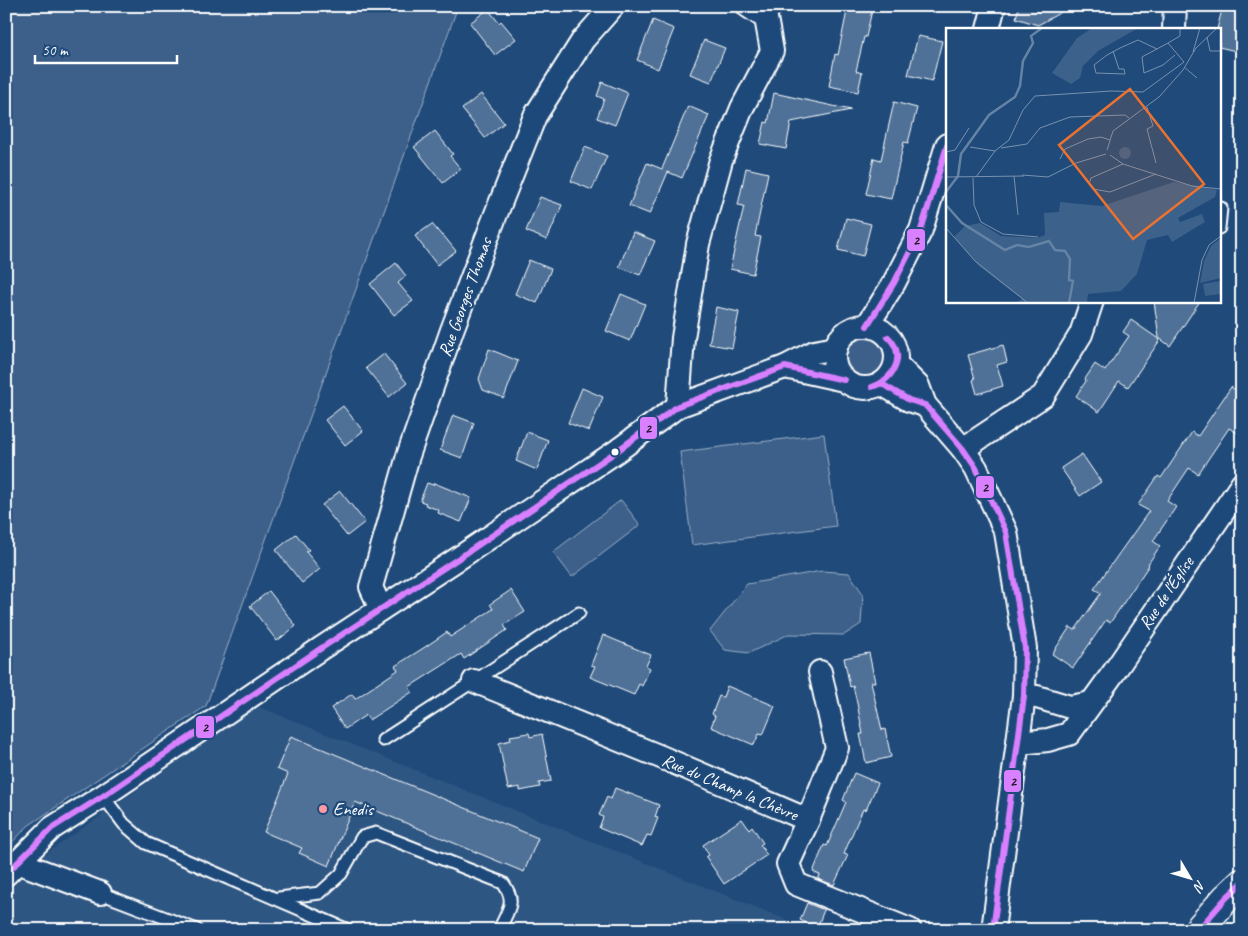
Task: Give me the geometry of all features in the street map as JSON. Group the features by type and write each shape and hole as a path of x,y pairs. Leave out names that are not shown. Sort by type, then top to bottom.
{"street":[{"name":"Rue Georges Thomas","path":"381,609 371,587 402,475 449,339 496,214 535,116 583,40 613,6"},
{"path":"988,28 994,6"},
{"path":"1174,28 1175,6"},
{"path":"678,406 683,338 698,244 721,160 742,108 772,51 764,10"},
{"path":"867,326 894,283 921,230 946,148"},
{"path":"963,449 1043,396 1081,334 1092,302"},
{"path":"867,326 878,328 886,334 893,343 896,353 896,364 893,372 882,384 873,388 852,386 844,380 835,365 836,348 840,339 847,332 857,327 867,326"},
{"path":"100,893 12,868 52,828 103,796 617,451 678,406 785,367 814,352 836,348"},
{"path":"896,364 918,386 925,405 963,449 976,468 1006,532 1025,648 1024,696 994,930"},
{"path":"785,367 844,380"},
{"path":"882,384 909,400 925,405"},
{"name":"Rue de l'Église","path":"1019,743 1048,740 1069,734 1114,672 1242,484"},
{"path":"808,820 837,748 820,672"},
{"name":"Rue du Champ la Chèvre","path":"474,681 661,757 808,820 788,864 796,884 910,930"},
{"path":"1024,696 1037,697 1070,707 1091,703"},
{"path":"1198,930 1242,883"}],"lane":[{"path":"1220,218 1221,208"},
{"path":"384,740 579,613"},
{"path":"103,796 124,824 146,843 278,898 348,930"},
{"path":"278,898 320,893 341,874 362,837 376,833 503,883 510,892 511,903 499,930"},
{"path":"100,893 197,930"}],"shaded area":[{"path":"6,6 458,6 206,706 28,826 6,849"},
{"path":"866,315 882,318 895,327 904,340 907,356 904,372 895,385 882,394 866,397 850,394 837,385 828,372 825,356 828,340 837,327 850,318"},
{"path":"824,434 836,526 692,545 680,452"},
{"path":"621,500 640,525 572,577 553,552"},
{"path":"822,571 849,573 863,594 861,624 844,635 789,634 749,653 725,650 710,631 747,584"},
{"path":"257,706 812,930 6,930 6,895 33,863"}],"building":[{"path":"848,6 873,6 856,71 862,73 858,92 829,86 835,54 838,55"},
{"path":"1019,6 1072,6 1038,25 1016,18"},
{"path":"1223,6 1242,12 1242,30 1236,51 1220,47 1220,28 1217,28"},
{"path":"488,9 499,23 501,21 516,39 495,55 470,23"},
{"path":"653,20 674,29 658,69 637,60"},
{"path":"918,36 942,41 932,81 908,75"},
{"path":"704,40 725,48 711,82 690,74"},
{"path":"602,82 628,93 615,125 597,118 604,99 597,96"},
{"path":"774,93 851,110 791,122 786,149 760,144 765,122 768,123"},
{"path":"481,94 504,123 485,138 462,109"},
{"path":"894,102 917,108 908,143 904,142 891,199 866,194 874,158 881,160"},
{"path":"688,106 709,115 682,178 668,172 650,214 629,206 647,163 662,169"},
{"path":"435,131 453,154 450,156 461,169 443,183 414,147"},
{"path":"585,147 607,156 592,190 571,181"},
{"path":"746,168 768,173 755,236 761,237 753,274 730,269 744,206 738,205"},
{"path":"540,197 562,205 547,240 526,231"},
{"path":"846,218 871,224 863,256 838,250"},
{"path":"432,224 456,251 437,265 415,236"},
{"path":"633,232 655,241 640,275 619,267"},
{"path":"529,260 551,269 537,303 515,294"},
{"path":"396,263 406,276 398,283 413,301 394,315 370,284"},
{"path":"621,294 645,304 630,341 606,331"},
{"path":"1154,302 1199,302 1170,346 1159,338"},
{"path":"716,307 739,312 732,348 709,344"},
{"path":"1131,320 1160,340 1128,387 1119,381 1099,412 1076,396 1095,364 1105,371 1129,336 1123,332"},
{"path":"1003,345 1007,362 997,365 1003,386 977,394 968,355"},
{"path":"489,349 518,361 504,398 483,390 479,379"},
{"path":"384,354 407,383 389,397 366,368"},
{"path":"1231,387 1242,395 1242,436 1229,428 1198,474 1189,468 1167,501 1176,507 1153,541 1160,546 1149,565 1110,623 1106,620 1073,668 1052,654 1070,627 1075,630 1101,593 1094,589 1149,511 1138,505 1158,476 1161,478 1192,432 1198,436"},
{"path":"582,388 603,397 589,431 568,423"},
{"path":"343,406 363,431 345,445 325,420"},
{"path":"453,415 474,423 462,458 440,450"},
{"path":"527,432 548,440 537,470 516,461"},
{"path":"1082,454 1101,482 1080,496 1061,468"},
{"path":"427,483 433,485 434,483 471,498 461,522 438,513 439,510 420,501"},
{"path":"340,491 365,522 347,536 322,505"},
{"path":"296,534 309,550 306,552 320,569 302,583 276,550"},
{"path":"511,590 525,612 504,625 507,630 464,659 461,654 409,687 412,692 369,720 366,715 345,729 331,708 352,694 355,699 398,670 395,666 447,632 450,637 493,609 490,604"},
{"path":"269,591 296,626 277,641 250,606"},
{"path":"603,635 651,655 646,666 650,668 642,686 639,684 634,695 590,677 595,666 591,665"},
{"path":"869,653 875,682 871,682 882,730 885,729 891,757 866,763 860,734 863,734 857,703 853,686 850,687 844,658"},
{"path":"727,686 775,706 763,735 759,734 754,745 711,727 715,716 712,714 719,696 723,697"},
{"path":"529,733 530,737 542,734 551,781 539,783 540,787 520,791 520,787 508,789 499,743 511,740 510,736"},
{"path":"291,736 538,838 524,872 355,802 329,866 299,853 302,848 264,832 288,774 277,769"},
{"path":"854,773 878,783 866,810 863,809 856,825 844,854 848,855 834,885 818,879 820,875 813,872 824,845 827,846 846,802 843,800"},
{"path":"615,788 659,805 655,817 658,818 651,836 647,835 642,846 599,828 603,817 599,815 607,797 611,799"},
{"path":"742,819 749,829 752,826 763,843 760,845 767,855 724,884 706,857 709,855 703,845"},
{"path":"807,903 824,910 817,928 800,920"}],"transit line":[{"name":"2","path":"867,326 894,283 921,230 946,149"},
{"name":"2","path":"872,387 886,379 892,373 895,366 897,351 888,337"},
{"name":"2","path":"6,874 52,828 103,796 320,649 459,558 617,451 678,406 785,367 844,380"},
{"name":"2","path":"882,384 909,400 925,405 963,449 976,468 1006,532 1025,648 1024,696 993,930"},
{"name":"2","path":"1198,930 1242,883"}],"place":[{"name":"Enedis","path":"323,809"}]}
